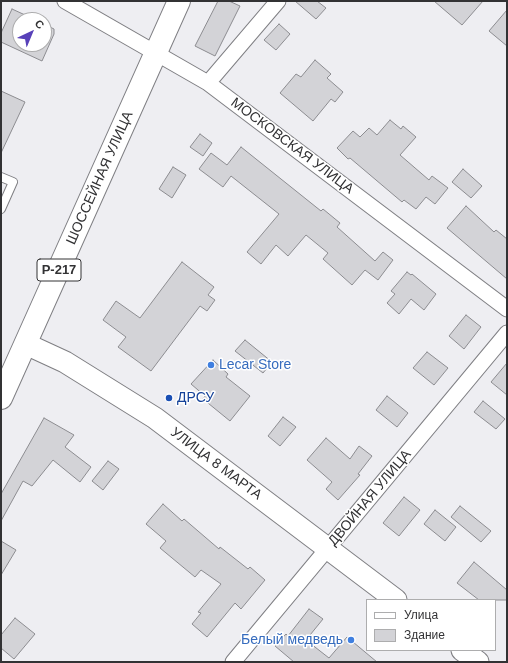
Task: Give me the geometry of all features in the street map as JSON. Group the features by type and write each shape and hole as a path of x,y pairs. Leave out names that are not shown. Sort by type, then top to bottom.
{"highway":[{"name":"ШОССЕЙНАЯ УЛИЦА","path":"1,398 179,1"}],"main road":[{"name":"УЛИЦА 8 МАРТА","path":"26,344 65,362 155,418 395,599"},
{"path":"463,651 478,662"}],"street":[{"name":"МОСКОВСКАЯ УЛИЦА","path":"65,1 208,83 507,310"},
{"path":"208,83 278,1"},
{"name":"ДВОЙНАЯ УЛИЦА","path":"233,662 507,333"}],"lane":[{"path":"1,177 13,182 1,209"}],"building":[{"path":"218,1 229,1 240,6 215,56 195,46"},
{"path":"295,1 317,1 326,8 316,19"},
{"path":"434,1 483,1 462,25"},
{"path":"12,9 19,12 12,12 12,47 1,42 1,33"},
{"path":"507,10 507,46 489,31"},
{"path":"279,24 290,34 276,50 264,40"},
{"path":"52,28 54,29 52,38"},
{"path":"23,52 46,52 42,61"},
{"path":"315,60 331,74 327,78 343,92 335,102 331,99 313,121 280,93 296,74 301,77"},
{"path":"1,91 25,102 1,153"},
{"path":"390,120 401,129 403,126 416,137 400,155 429,180 432,176 448,188 435,204 426,197 416,209 404,200 402,202 350,158 348,159 337,148 353,131 360,137 369,128 377,135"},
{"path":"200,134 212,143 203,156 190,147"},
{"path":"241,147 321,211 323,209 340,223 337,227 375,261 383,252 393,260 378,280 365,270 352,285 323,259 328,253 306,235 288,256 276,245 261,264 247,252 279,214 231,176 223,187 199,169 211,153 227,165"},
{"path":"173,167 186,175 172,198 159,189"},
{"path":"463,169 482,186 471,198 452,182"},
{"path":"466,206 494,232 496,230 507,239 507,279 447,228"},
{"path":"182,262 214,287 208,295 215,300 207,311 200,306 151,371 118,347 126,337 103,320 116,301 140,318"},
{"path":"407,272 411,275 412,274 436,294 424,310 411,299 399,314 387,303 395,294 391,291"},
{"path":"466,315 481,327 464,349 449,336"},
{"path":"245,340 272,362 263,373 235,351"},
{"path":"427,352 448,368 434,385 413,368"},
{"path":"213,360 228,374 226,377 250,396 230,421 203,399 205,396 191,384"},
{"path":"507,363 507,395 491,382"},
{"path":"387,396 408,413 397,427 376,410"},
{"path":"483,401 505,419 496,429 474,412"},
{"path":"283,417 296,427 280,446 268,436"},
{"path":"44,418 74,435 65,447 91,467 80,482 53,460 32,486 23,481 1,521 1,494"},
{"path":"326,438 350,459 359,446 372,456 358,474 360,475 338,500 326,489 332,482 307,460"},
{"path":"108,461 119,469 103,490 92,481"},
{"path":"404,497 420,510 399,536 383,523"},
{"path":"163,504 182,521 184,519 219,549 220,547 248,569 250,567 265,580 241,609 235,603 207,637 192,624 201,613 198,612 221,584 201,570 195,577 160,548 166,541 146,524"},
{"path":"460,506 491,531 481,542 451,517"},
{"path":"435,510 456,527 445,541 424,524"},
{"path":"1,541 16,550 1,575"},
{"path":"474,562 507,590 507,600 478,599 457,583"},
{"path":"309,609 323,619 306,640 329,658 347,637 377,662 294,662 275,646 286,634 288,636"},
{"path":"15,618 35,634 14,659 1,648 1,635"}],"place":[{"name":"Lecar Store","path":"211,365"},
{"name":"ДРСУ","path":"169,398"},
{"name":"Белый медведь","path":"351,640"}]}
